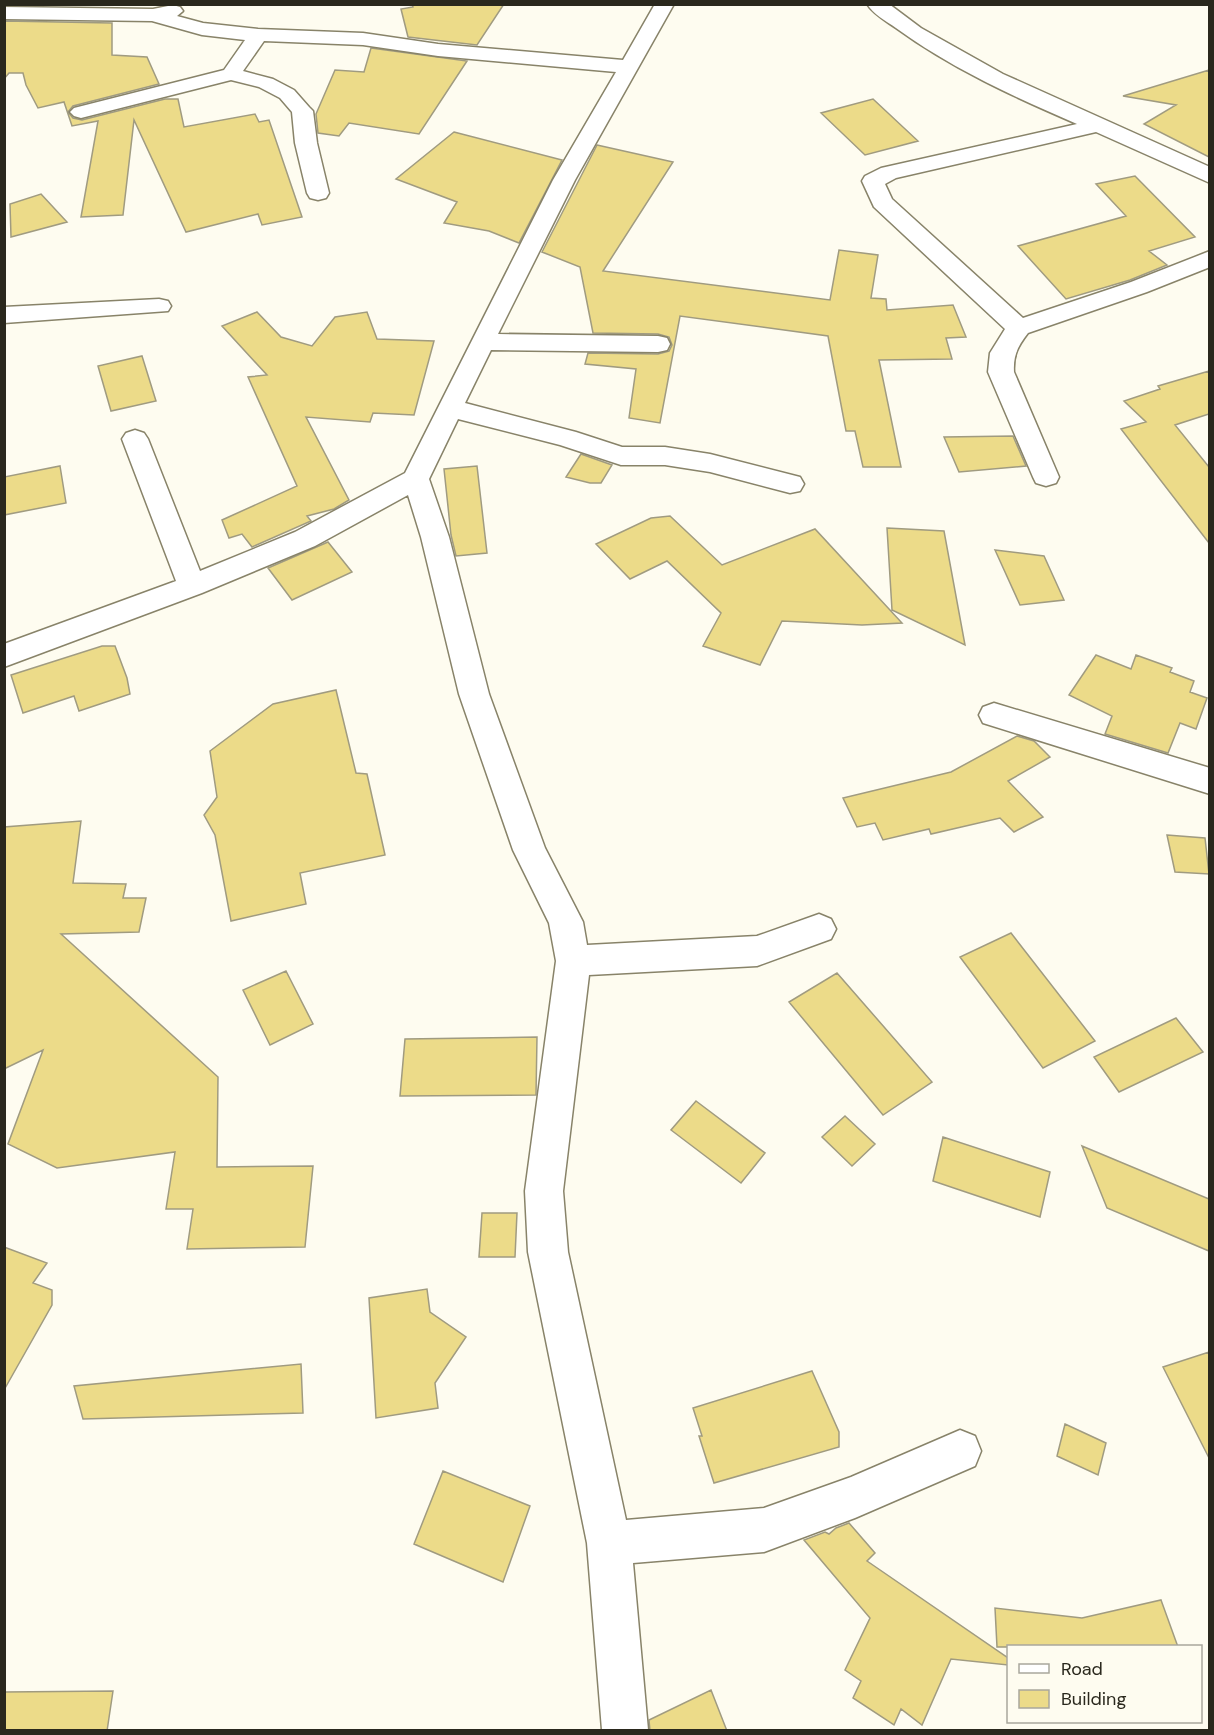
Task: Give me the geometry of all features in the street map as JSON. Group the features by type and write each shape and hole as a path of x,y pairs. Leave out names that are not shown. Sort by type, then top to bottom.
{"street":[{"path":"4,13 153,15 168,13 183,4"},
{"path":"4,656 192,586 305,539 416,478 564,180 665,4"},
{"path":"876,4 951,56 1014,90 1100,125 1209,176"},
{"path":"153,15 202,29 258,35 363,39 438,50 629,67"},
{"path":"231,74 258,35"},
{"path":"81,112 231,74 266,83 287,94 302,111 318,193"},
{"path":"1019,328 882,202 873,181 889,173 1100,125"},
{"path":"1046,477 1001,372 999,355 1019,328 1139,287 1209,258"},
{"path":"4,315 159,306"},
{"path":"482,342 658,344"},
{"path":"450,408 567,438 621,456 665,456 710,463 790,484"},
{"path":"135,439 192,586"},
{"path":"416,478 435,537 474,694 529,850 566,922 573,961 544,1191 548,1252 609,1543 625,1731"},
{"path":"994,715 1209,781"},
{"path":"573,961 757,951 819,929"},
{"path":"609,1543 764,1530 855,1497 960,1451"}],"building":[{"path":"412,4 504,4 477,45 408,37 401,9 413,7"},
{"path":"4,21 112,23 112,55 147,57 159,84 73,106 68,112 73,118 82,120 165,99 178,99 184,127 255,114 259,122 269,120 302,217 262,225 258,214 186,232 134,120 123,215 81,217 98,121 72,126 64,102 38,108 26,85 23,73 9,73 4,79"},
{"path":"371,48 467,61 419,134 349,123 339,136 318,133 316,114 335,70 364,72"},
{"path":"1209,70 1209,157 1144,124 1176,105 1123,96"},
{"path":"873,99 918,141 865,155 821,113"},
{"path":"454,132 562,160 519,243 489,231 444,223 457,202 396,179"},
{"path":"597,145 673,162 603,271 830,300 839,250 878,255 871,298 886,299 887,310 953,305 966,337 946,338 952,359 879,360 901,467 863,467 855,431 846,431 828,336 680,316 660,423 629,418 636,369 585,364 588,353 658,354 669,351 672,345 669,337 658,334 593,333 580,267 542,252"},
{"path":"1135,176 1195,237 1149,251 1167,265 1130,280 1066,299 1018,246 1126,216 1096,184"},
{"path":"41,194 67,222 11,237 10,204"},
{"path":"257,312 281,337 312,346 335,317 367,312 377,339 434,341 414,415 373,413 370,422 306,417 349,500 334,509 307,516 311,521 252,547 242,534 229,538 222,520 297,486 248,377 267,375 222,326"},
{"path":"142,356 156,401 111,411 98,366"},
{"path":"1209,371 1209,414 1175,425 1209,467 1209,543 1121,429 1146,422 1124,401 1160,389 1158,386"},
{"path":"1013,436 1026,466 959,472 944,437"},
{"path":"581,454 612,465 601,483 590,483 566,477"},
{"path":"60,466 66,503 4,515 4,477"},
{"path":"477,466 487,553 456,556 451,535 444,469"},
{"path":"670,516 722,565 815,529 902,623 862,625 782,621 760,665 703,646 721,613 667,561 630,579 596,544 651,518"},
{"path":"887,528 944,531 965,645 892,610"},
{"path":"328,542 352,572 292,600 268,568"},
{"path":"995,550 1044,556 1064,600 1020,605"},
{"path":"102,646 115,646 127,678 130,694 79,711 74,696 23,713 11,675"},
{"path":"1096,655 1131,669 1136,655 1172,668 1170,672 1194,681 1190,692 1207,698 1196,729 1180,723 1168,753 1105,734 1112,716 1069,695"},
{"path":"336,690 356,773 367,774 385,855 300,873 306,904 231,921 215,835 204,815 217,797 210,751 273,704"},
{"path":"1017,736 1034,741 1050,757 1008,781 1043,817 1014,832 1000,818 931,834 929,829 883,840 875,823 857,827 843,798 951,772"},
{"path":"81,821 73,883 126,884 123,898 146,898 139,932 61,934 218,1077 217,1167 313,1166 305,1247 187,1249 193,1209 166,1209 175,1152 57,1168 8,1144 43,1050 4,1069 4,827"},
{"path":"1167,835 1205,838 1209,874 1175,872"},
{"path":"1011,933 1095,1041 1043,1068 960,957"},
{"path":"286,971 313,1024 270,1045 243,990"},
{"path":"837,973 932,1082 883,1115 789,1002"},
{"path":"1176,1018 1203,1052 1119,1092 1094,1057"},
{"path":"537,1037 536,1095 400,1096 405,1039"},
{"path":"696,1101 765,1153 741,1183 671,1130"},
{"path":"845,1116 875,1144 852,1166 822,1137"},
{"path":"943,1137 1050,1172 1040,1217 933,1181"},
{"path":"1082,1146 1209,1199 1209,1251 1107,1208"},
{"path":"482,1213 517,1213 515,1257 479,1257"},
{"path":"4,1247 47,1263 33,1283 52,1290 52,1305 4,1390"},
{"path":"427,1289 430,1312 466,1337 435,1383 438,1408 376,1418 369,1298"},
{"path":"1209,1352 1209,1458 1163,1367"},
{"path":"301,1364 303,1413 83,1419 74,1386"},
{"path":"812,1371 839,1432 839,1447 714,1483 693,1408"},
{"path":"1065,1424 1106,1443 1098,1475 1057,1456"},
{"path":"443,1471 530,1506 503,1582 414,1544"},
{"path":"849,1523 875,1553 867,1561 1007,1657 1007,1665 951,1659 922,1725 901,1709 894,1725 853,1698 861,1681 845,1670 870,1618 804,1540 825,1532 829,1534 836,1528"},
{"path":"1161,1600 1177,1645 1007,1645 1007,1647 997,1647 995,1608 1082,1618"},
{"path":"711,1690 727,1731 650,1731 649,1720"},
{"path":"113,1691 107,1731 4,1731 4,1692"}]}
